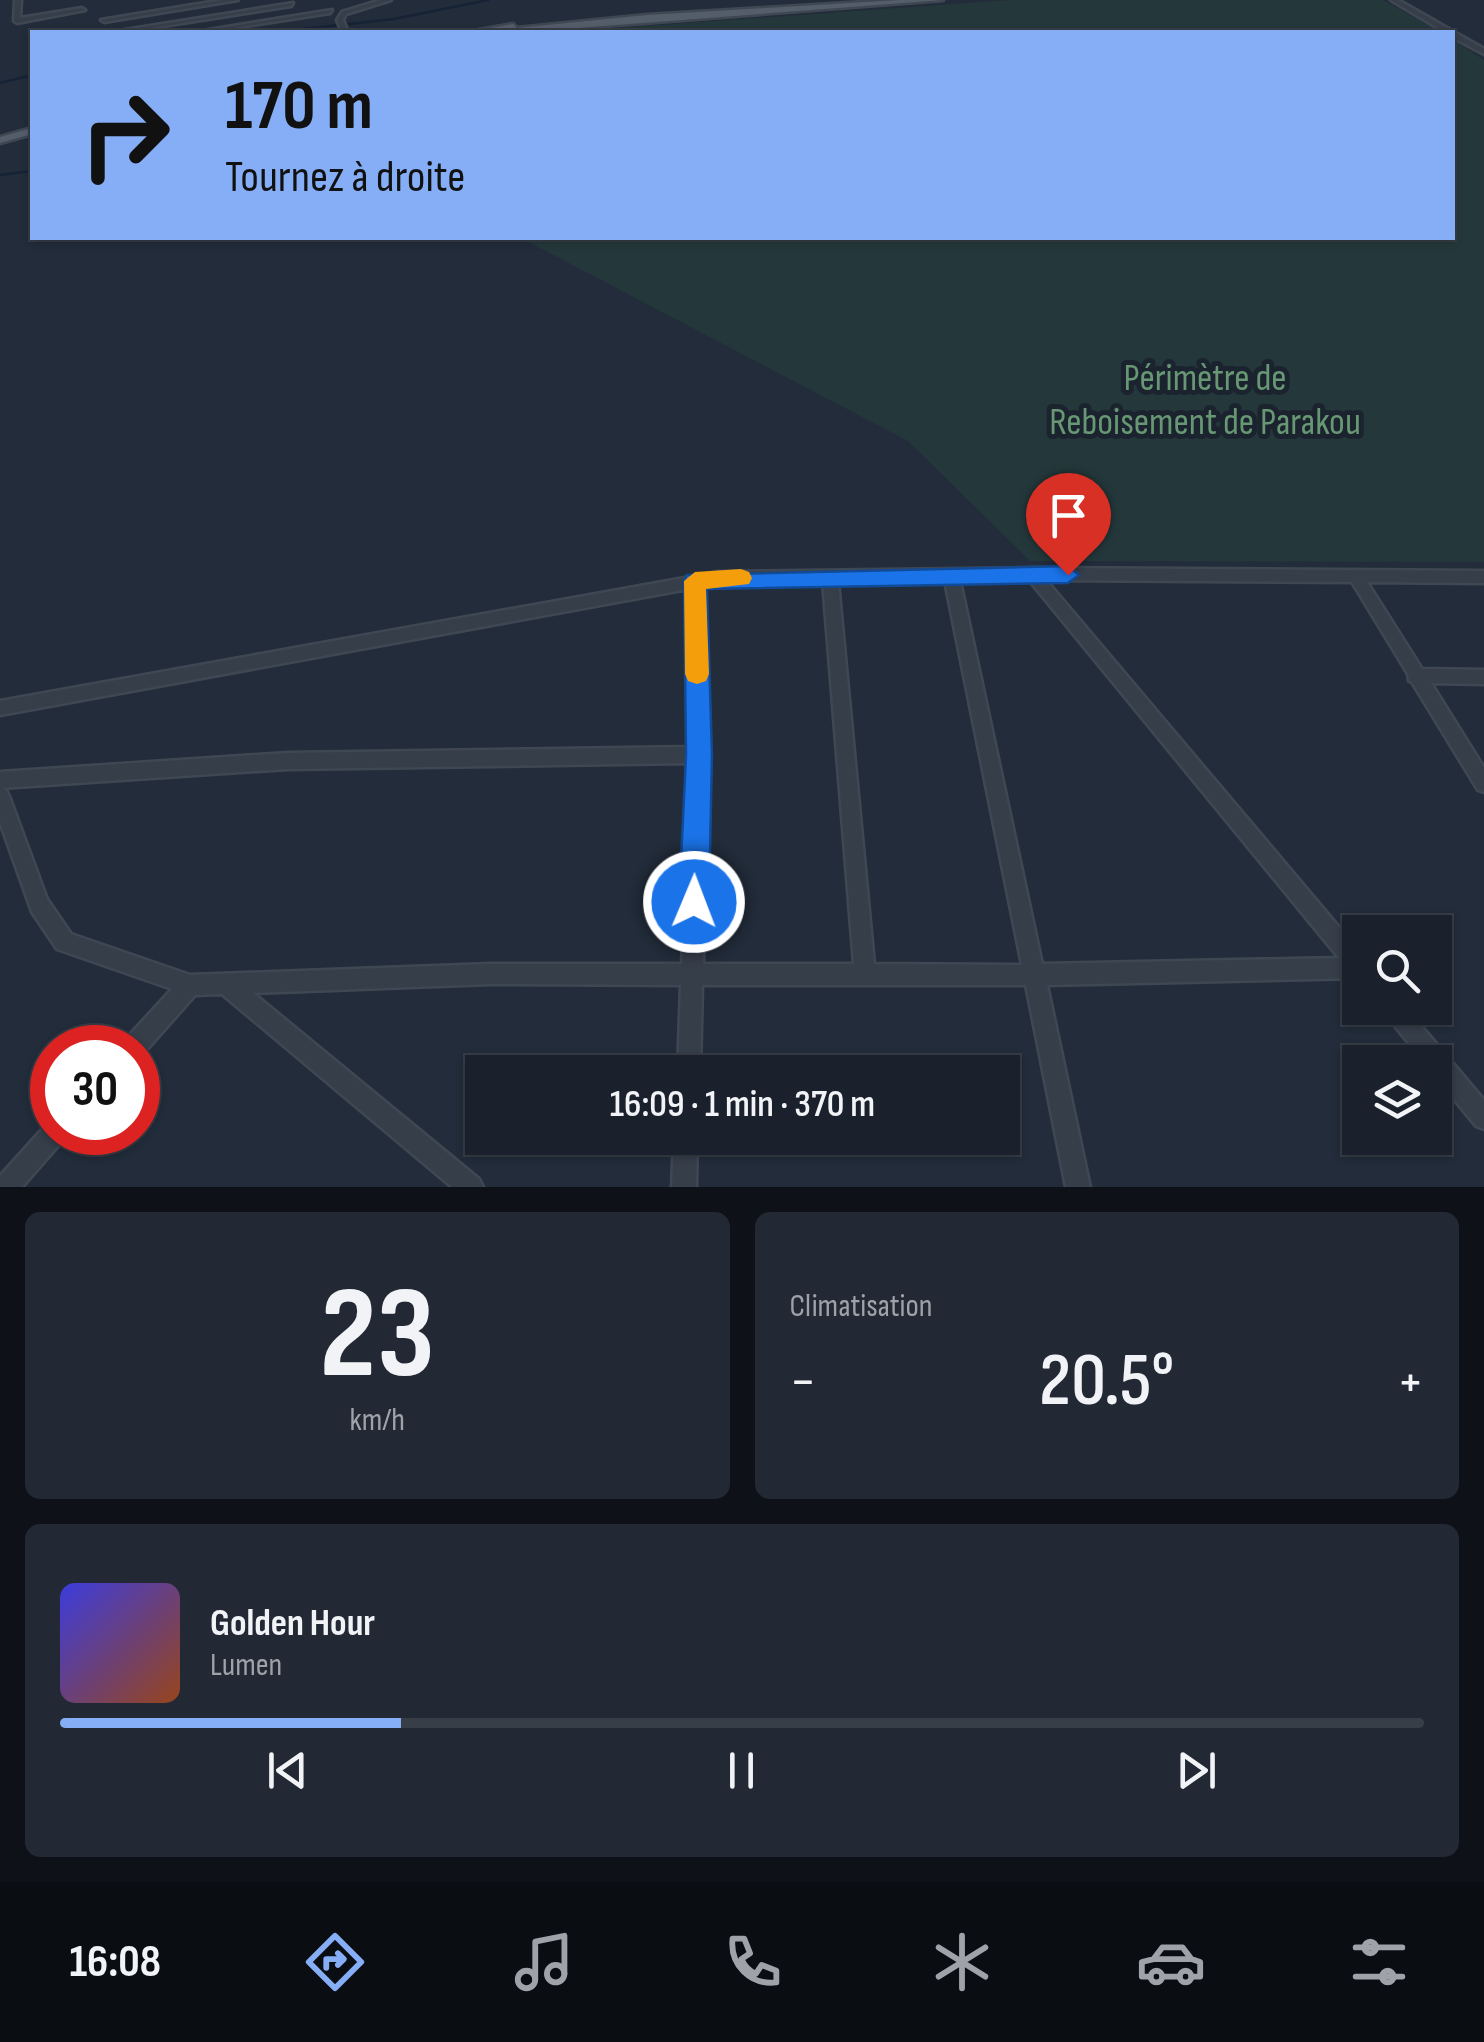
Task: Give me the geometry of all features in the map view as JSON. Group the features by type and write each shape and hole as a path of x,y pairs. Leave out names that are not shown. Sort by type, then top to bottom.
{"main road":[{"path":"491,30 634,15 879,0"},
{"path":"524,30 647,18 939,0"},
{"path":"0,137 30,130"}],"street":[{"path":"18,0 17,20 82,10 121,30"},
{"path":"81,0 82,10"},
{"path":"104,20 235,0"},
{"path":"345,30 340,20 344,13 357,6 388,0"},
{"path":"1394,0 1446,30"},
{"path":"136,30 291,4"},
{"path":"211,30 330,11"},
{"path":"1455,35 1484,52"},
{"path":"1471,44 1484,42"},
{"path":"1033,574 1342,946"},
{"path":"0,708 695,581 1033,574 1484,577"},
{"path":"952,577 1031,975 1078,1187"},
{"path":"830,578 865,973"},
{"path":"1357,578 1484,784"},
{"path":"690,1055 699,755 695,581"},
{"path":"1415,676 1484,677"},
{"path":"0,780 288,761 699,755"},
{"path":"0,796 39,904 64,942 190,985 490,974 1031,975 1342,968"},
{"path":"154,1025 190,985"},
{"path":"228,986 471,1187"},
{"path":"1407,1025 1484,1118"},
{"path":"6,1187 35,1155"},
{"path":"684,1187 685,1155"}],"green space":[{"path":"1011,0 1383,0 1437,30 587,30"},
{"name":"Périmètre de Reboisement de Parakou","path":"1455,41 1484,60 1484,562 1030,561 908,441 525,240 1455,240"}],"waterway":[{"path":"294,30 394,19 488,0"},
{"path":"0,83 30,76"},
{"path":"0,175 30,171"}],"slow traffic":[{"path":"697,674 695,581 741,578"}],"route":[{"path":"694,902 699,755 695,581 1068,575"}]}
